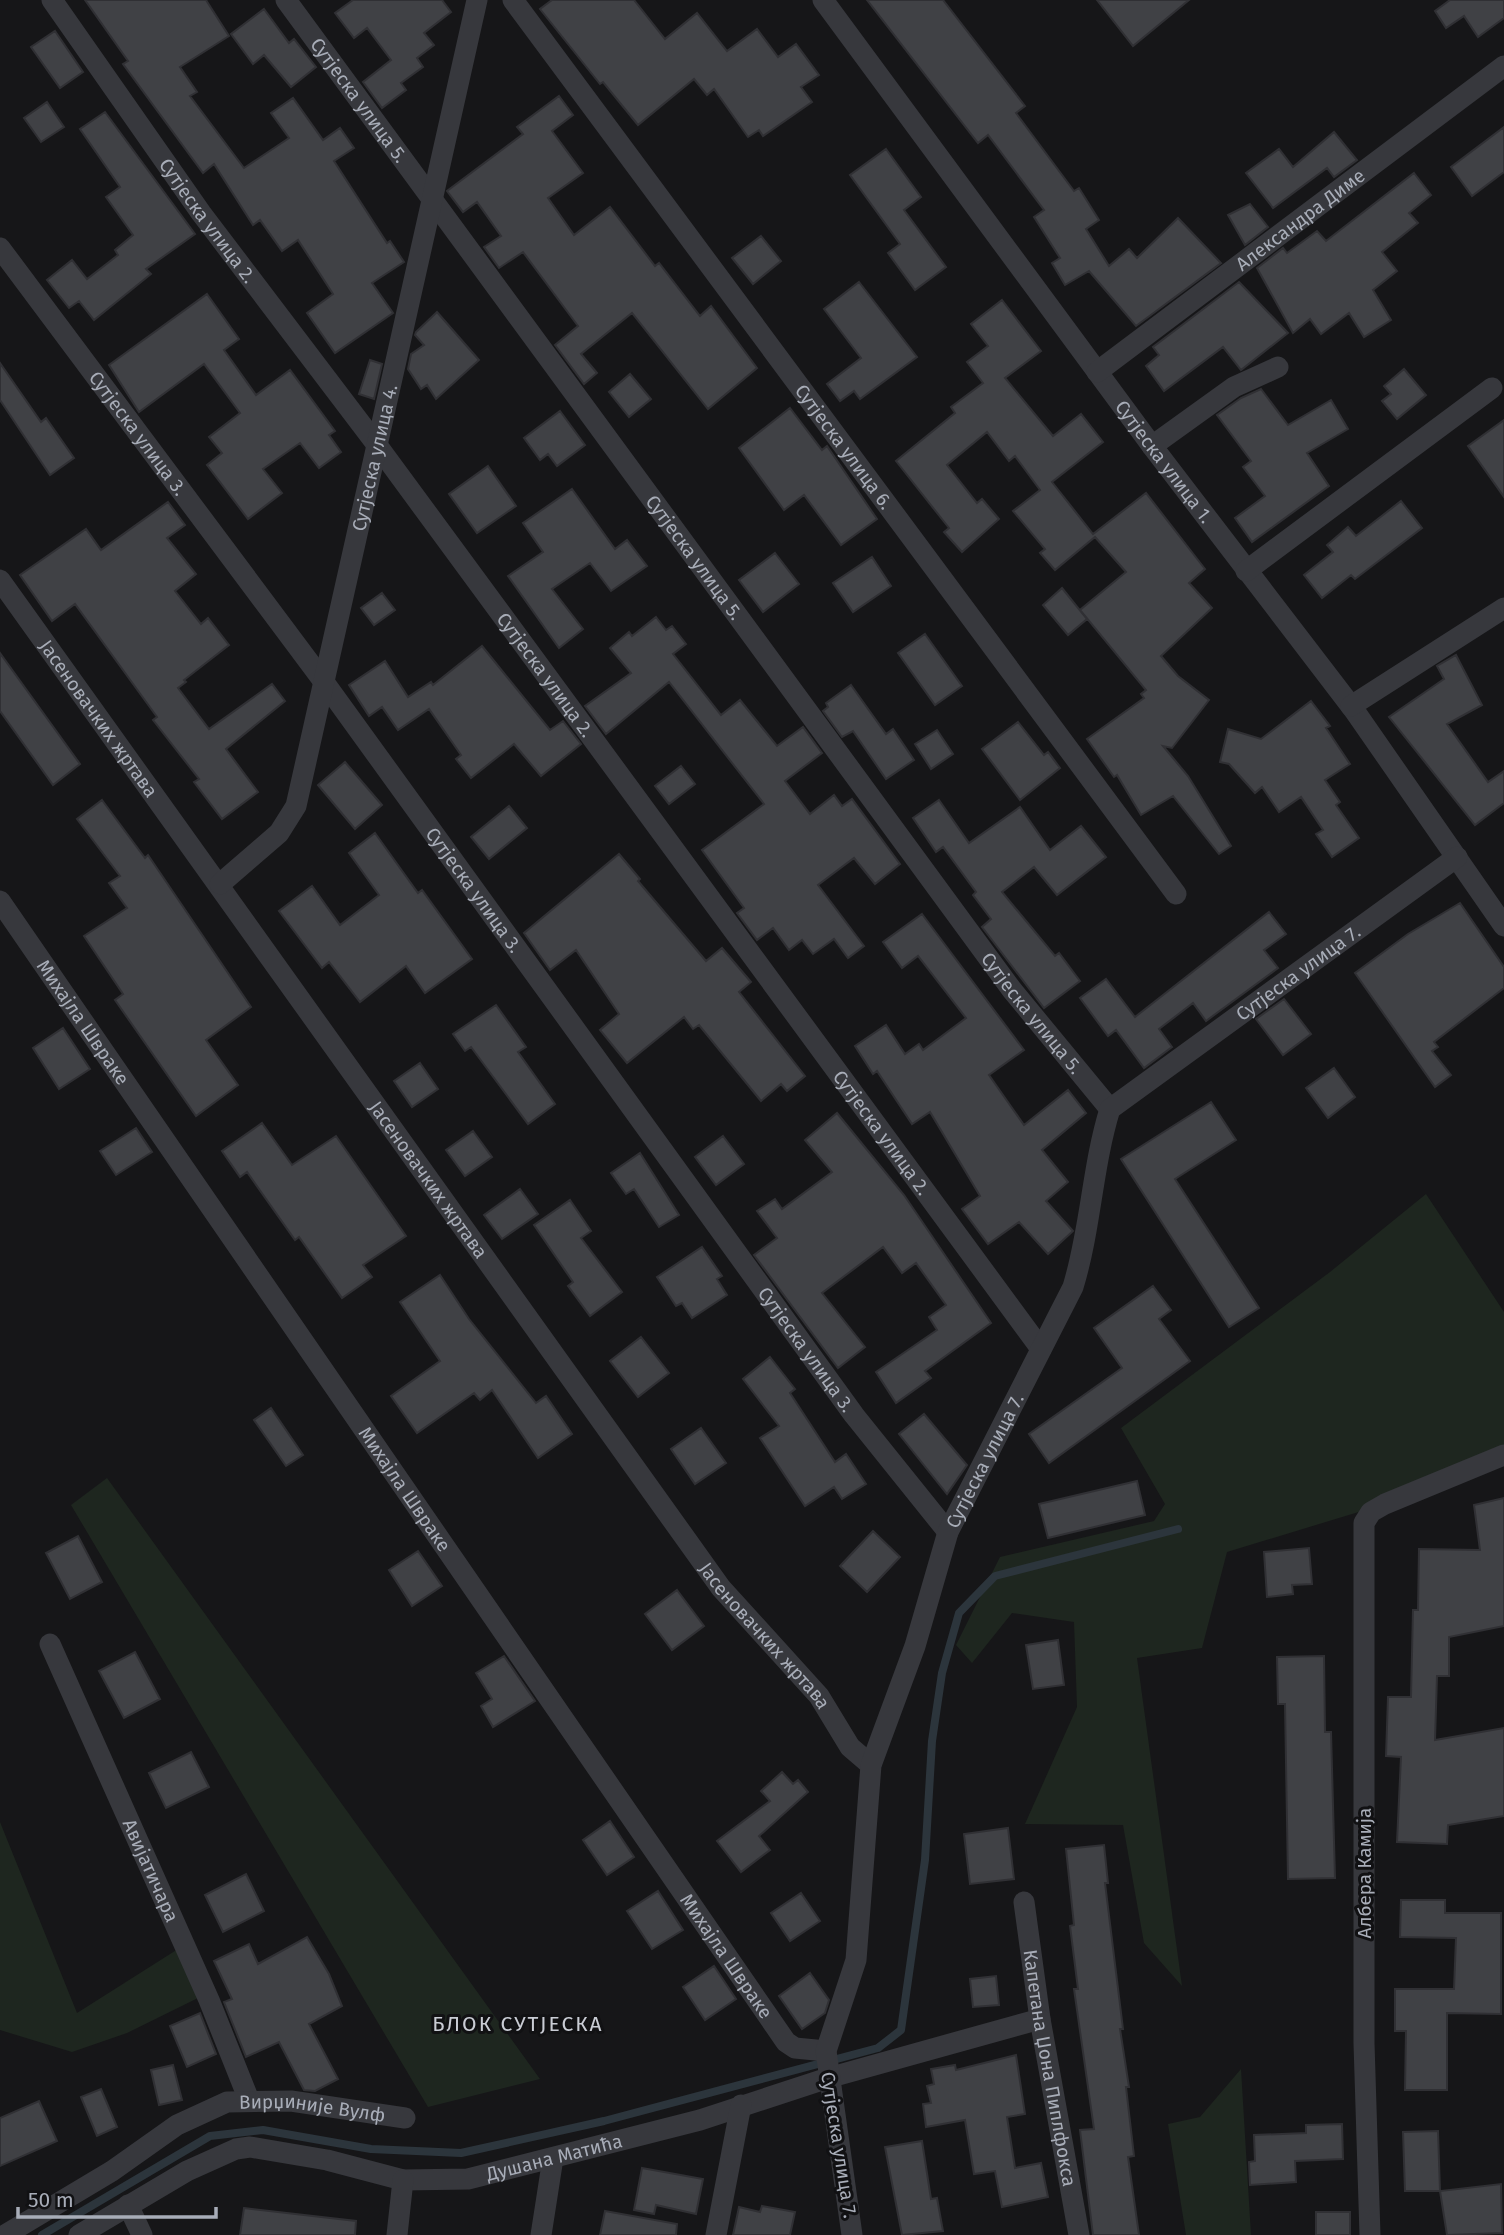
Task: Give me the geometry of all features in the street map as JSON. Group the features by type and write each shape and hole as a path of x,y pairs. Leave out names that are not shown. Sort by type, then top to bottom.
{"street":[{"name":"Сутјеска улица 2.","path":"52,0 201,213 377,445 1041,1349"},
{"name":"Сутјеска улица 5.","path":"285,0 434,199 1012,990 1110,1109"},
{"name":"Сутјеска улица 4.","path":"220,884 288,822 296,806 352,547 434,199 477,0"},
{"name":"Сутјеска улица 6.","path":"513,0 1176,894"},
{"name":"Сутјеска улица 1.","path":"823,0 1152,446 1351,706 1504,926"},
{"name":"Александра Диме","path":"1097,372 1504,66"},
{"name":"Сутјеска улица 3.","path":"0,248 324,682 854,1415 948,1532"},
{"path":"1152,446 1234,387 1278,367"},
{"path":"1246,570 1492,388"},
{"name":"Јасеновачких жртава","path":"0,580 721,1588 819,1696 850,1747 871,1765"},
{"path":"1351,706 1504,608"},
{"name":"Сутјеска улица 7.","path":"852,2235 826,2050 856,1960 871,1765 915,1646 948,1532 1041,1349 1054,1329 1080,1262 1097,1156 1110,1109 1457,858"},
{"name":"Михајла Швраке","path":"0,901 786,2042 795,2048 826,2050"},
{"name":"Албера Камија","path":"1370,2235 1364,2043 1364,1523 1371,1512 1385,1504 1504,1455"},
{"name":"Авијатичара","path":"50,1644 209,2000 249,2100"},
{"name":"Капетана Џона Пиплфокса","path":"1024,1902 1040,2020 1079,2235"},
{"name":"Душана Матића","path":"79,2235 208,2160 250,2147 327,2160 404,2179 468,2179 700,2120 828,2078 1040,2020"},
{"name":"Вирџиније Вулф","path":"5,2235 112,2171 177,2125 227,2102 291,2101 405,2118"},
{"path":"716,2235 741,2105"},
{"path":"541,2235 553,2158"},
{"path":"397,2235 404,2179"},
{"path":"128,2206 142,2235"}],"shaded area":[{"path":"1426,1194 1504,1312 1504,1445 1385,1504 1227,1552 1202,1648 1137,1658 1182,1986 1144,1943 1123,1825 1025,1824 1077,1707 1074,1622 1012,1613 972,1663 956,1645 1000,1557 1154,1521 1165,1504 1121,1428 1330,1272"},
{"path":"107,1478 540,2079 428,2107 71,1505"},
{"path":"0,1822 77,2013 178,1949 200,1997 127,2033 72,2052 0,2030"},
{"path":"1241,2069 1251,2235 1186,2235 1168,2124 1200,2117"}],"building":[{"path":"85,0 206,0 229,36 180,67 197,92 190,96 244,168 289,138 271,113 293,98 323,140 340,128 354,148 334,161 387,243 390,241 404,262 372,283 393,313 335,353 307,313 333,294 298,240 282,251 260,220 253,225 214,164 203,173 123,64 128,61"},
{"path":"353,0 442,0 451,12 424,33 434,45 417,58 423,67 401,83 406,90 382,108 363,82 391,60 367,28 354,38 335,13"},
{"path":"552,0 634,0 665,39 697,13 727,51 757,29 778,57 796,44 819,75 801,87 812,102 763,136 759,130 748,137 714,89 707,95 694,79 638,125 603,82 600,84 540,9"},
{"path":"867,0 943,0 1025,106 1016,113 1074,191 1079,188 1099,220 1086,229 1109,266 1129,249 1137,258 1178,218 1221,263 1136,326 1089,271 1065,285 1052,263 1060,258 1034,217 1044,210 988,135 978,143"},
{"path":"1097,0 1189,0 1133,46"},
{"path":"1450,0 1504,0 1504,18 1478,37 1464,16 1446,28 1435,11"},
{"path":"264,9 289,43 294,39 316,67 291,87 264,55 253,64 231,34"},
{"path":"55,31 83,72 60,88 31,47"},
{"path":"559,96 573,115 552,131 583,173 548,198 574,235 610,207 655,266 659,263 700,316 711,306 757,368 708,409 632,313 581,354 597,373 584,384 555,345 578,326 523,252 499,268 484,247 501,236 477,202 463,212 447,191 523,134 517,127"},
{"path":"47,102 64,127 41,142 24,118"},
{"path":"105,112 195,234 146,269 151,274 94,320 79,301 69,308 47,280 72,260 87,279 118,255 115,250 133,235 106,197 120,187 80,129"},
{"path":"1504,127 1504,172 1472,196 1451,167"},
{"path":"1334,132 1357,160 1334,177 1327,168 1273,208 1246,173 1279,149 1293,167"},
{"path":"886,149 921,197 904,210 946,267 915,290 888,253 900,244 850,175"},
{"path":"1414,173 1431,195 1409,213 1418,223 1382,252 1397,271 1373,290 1391,320 1364,337 1349,313 1321,334 1310,319 1293,333 1257,268 1283,248 1287,253 1317,231 1326,241"},
{"path":"1250,204 1268,227 1245,245 1228,215"},
{"path":"761,236 781,261 753,284 732,258"},
{"path":"859,282 917,357 860,399 854,391 840,401 827,384 861,358 824,309"},
{"path":"1239,282 1288,333 1241,370 1223,347 1164,391 1146,366 1159,355 1153,347"},
{"path":"207,294 239,339 224,350 256,395 290,370 335,431 329,435 341,452 319,468 300,443 263,469 282,493 248,519 207,465 222,453 209,437 240,413 204,364 139,412 109,365"},
{"path":"1002,300 1041,351 1005,378 1053,436 1081,414 1103,442 1052,482 1093,534 1146,493 1205,569 1189,583 1212,608 1161,656 1178,676 1209,700 1172,748 1163,746 1188,776 1231,846 1219,854 1173,796 1141,815 1117,775 1114,777 1087,739 1144,698 1141,694 1146,690 1080,610 1126,572 1095,537 1055,570 1040,553 1045,549 1013,511 1040,490 1015,456 1009,461 987,432 947,465 977,503 982,499 999,519 962,552 944,532 949,528 896,461 955,413 951,407 983,383 967,362 988,346 971,324"},
{"path":"437,312 479,360 436,399 427,385 421,389 408,369 411,354 424,345 415,335 416,332"},
{"path":"370,360 382,364 374,399 359,394"},
{"path":"0,363 41,422 46,418 74,458 50,475 0,400"},
{"path":"1404,369 1426,395 1397,419 1382,401 1391,394 1384,386"},
{"path":"630,374 651,399 629,417 609,392"},
{"path":"1261,389 1288,425 1331,400 1348,429 1307,453 1329,486 1252,542 1235,518 1265,496 1243,467 1251,461 1217,415 1241,398"},
{"path":"790,408 822,450 827,446 877,519 841,545 804,495 784,510 739,448"},
{"path":"560,411 585,445 557,466 548,454 540,460 524,438"},
{"path":"1504,420 1504,497 1468,446"},
{"path":"488,466 516,506 477,533 449,494"},
{"path":"572,489 615,549 627,540 647,566 611,591 590,563 552,589 583,629 559,648 508,576 543,552 523,523"},
{"path":"1401,501 1422,528 1355,579 1351,575 1322,598 1304,575 1333,552 1327,545 1348,527 1356,536"},
{"path":"168,502 185,525 167,538 196,574 175,591 201,624 208,618 229,645 184,680 186,682 178,688 209,729 272,684 285,701 226,749 258,792 222,819 194,782 199,779 153,720 157,717 75,604 52,621 20,575 86,529 101,550"},
{"path":"775,553 799,584 763,612 739,580"},
{"path":"872,557 891,586 853,612 833,583"},
{"path":"1062,588 1087,619 1068,635 1043,605"},
{"path":"382,593 395,610 374,625 361,608"},
{"path":"656,617 666,630 672,626 686,644 673,654 721,715 740,700 777,746 803,727 822,753 785,781 810,814 834,795 842,806 852,799 900,864 875,884 854,858 818,885 864,946 848,958 834,939 813,954 802,940 789,950 773,928 757,940 737,913 744,908 702,850 764,804 669,682 606,734 585,706 631,673 610,648 629,632 632,636"},
{"path":"925,634 962,686 935,705 898,653"},
{"path":"482,646 550,730 563,721 581,744 541,776 514,744 471,778 456,759 461,755 429,709 398,730 382,707 369,716 349,685 385,661 408,697 431,682 433,685"},
{"path":"0,653 80,764 53,785 0,711"},
{"path":"1456,655 1482,705 1447,724 1488,782 1504,771 1504,803 1475,825 1389,717 1444,679 1437,666"},
{"path":"851,685 886,734 893,729 914,760 886,779 853,731 842,737 823,711 828,707 826,703"},
{"path":"1311,701 1330,726 1326,728 1350,764 1325,780 1340,802 1336,805 1359,838 1332,857 1316,834 1323,830 1301,797 1279,812 1262,787 1255,793 1229,764 1220,762 1228,729 1261,739"},
{"path":"1018,722 1044,755 1048,752 1060,768 1020,800 982,749"},
{"path":"937,730 953,754 931,769 915,744"},
{"path":"345,762 382,805 355,829 318,785"},
{"path":"681,766 695,784 669,804 655,786"},
{"path":"102,800 145,858 148,855 251,1007 206,1040 238,1085 196,1116 115,1000 123,994 84,936 127,908 109,883 120,876 77,819"},
{"path":"939,800 969,843 1020,807 1050,850 1081,826 1106,857 1057,895 1034,867 1002,892 1055,956 1059,953 1080,981 1044,1008 982,927 991,919 973,895 976,892 943,847 936,852 913,818"},
{"path":"509,806 527,828 489,859 471,837"},
{"path":"375,833 418,893 422,890 472,959 425,993 406,966 360,1002 329,962 322,968 279,911 312,886 340,925 379,895 349,853"},
{"path":"619,854 640,879 638,881 706,961 722,948 751,982 739,992 805,1076 787,1091 781,1084 761,1101 699,1025 693,1029 684,1017 627,1063 600,1030 619,1014 576,950 550,970 524,933"},
{"path":"1460,903 1504,967 1504,988 1434,1042 1438,1047 1432,1051 1451,1075 1435,1087 1355,973 1408,934"},
{"path":"1269,912 1286,934 1264,950 1278,968 1206,1021 1193,1003 1159,1029 1172,1047 1144,1068 1116,1030 1108,1036 1080,998 1106,979 1135,1017"},
{"path":"922,914 1024,1050 989,1075 1024,1125 1068,1090 1086,1113 1042,1150 1068,1182 1046,1201 1073,1231 1048,1254 1019,1222 988,1244 962,1209 980,1196 930,1112 912,1124 877,1071 873,1074 855,1046 886,1025 905,1054 919,1044 923,1050 966,1018 918,956 902,968 883,942"},
{"path":"1284,999 1311,1034 1283,1055 1256,1019"},
{"path":"496,1005 526,1047 518,1052 555,1104 528,1124 471,1047 465,1051 453,1034"},
{"path":"63,1028 90,1069 59,1089 33,1048"},
{"path":"420,1063 438,1089 412,1107 394,1081"},
{"path":"1334,1068 1355,1097 1328,1118 1306,1088"},
{"path":"1211,1102 1236,1140 1175,1179 1259,1308 1229,1327 1121,1159"},
{"path":"837,1113 904,1195 991,1323 925,1371 931,1378 896,1403 876,1372 937,1330 929,1317 946,1305 916,1263 902,1273 883,1247 822,1293 865,1347 838,1368 754,1255 777,1238 757,1211 775,1199 782,1209 832,1172 805,1140"},
{"path":"262,1123 292,1165 336,1136 406,1236 363,1265 372,1277 342,1298 299,1237 295,1240 247,1172 240,1177 222,1151"},
{"path":"136,1128 152,1152 116,1175 100,1151"},
{"path":"473,1131 492,1157 465,1176 446,1150"},
{"path":"723,1136 744,1164 716,1185 695,1157"},
{"path":"640,1153 679,1215 659,1227 634,1189 626,1194 611,1173"},
{"path":"520,1189 538,1214 502,1239 484,1215"},
{"path":"570,1200 591,1231 581,1238 622,1292 590,1316 568,1286 573,1282 534,1225"},
{"path":"702,1247 722,1276 717,1279 727,1295 692,1318 682,1303 676,1306 657,1277"},
{"path":"440,1275 469,1319 536,1403 546,1396 572,1434 538,1458 492,1390 480,1400 474,1393 417,1433 391,1396 440,1361 400,1302"},
{"path":"1153,1286 1171,1310 1159,1319 1190,1361 1049,1463 1029,1434 1122,1368 1094,1328"},
{"path":"641,1337 669,1373 638,1397 610,1361"},
{"path":"770,1357 795,1389 790,1393 835,1462 846,1454 866,1484 842,1499 834,1487 805,1506 760,1438 779,1426 743,1379"},
{"path":"271,1408 303,1455 286,1466 254,1420"},
{"path":"924,1414 967,1465 947,1494 899,1434"},
{"path":"701,1428 726,1463 695,1484 671,1449"},
{"path":"1137,1481 1145,1515 1048,1538 1039,1504"},
{"path":"1504,1498 1504,1626 1449,1637 1449,1676 1437,1676 1435,1740 1504,1728 1504,1816 1448,1825 1447,1844 1397,1842 1401,1757 1386,1756 1388,1697 1411,1697 1413,1610 1418,1610 1419,1549 1480,1550 1474,1505"},
{"path":"873,1531 900,1557 867,1592 840,1566"},
{"path":"78,1536 102,1582 70,1599 46,1553"},
{"path":"1309,1548 1312,1584 1292,1585 1293,1594 1267,1597 1264,1552"},
{"path":"418,1551 442,1586 412,1606 389,1570"},
{"path":"677,1590 704,1626 672,1650 645,1614"},
{"path":"1058,1640 1064,1685 1033,1689 1026,1645"},
{"path":"135,1652 160,1699 124,1718 99,1671"},
{"path":"504,1656 535,1701 493,1727 481,1706 492,1699 476,1673"},
{"path":"1324,1656 1325,1732 1331,1732 1335,1878 1288,1879 1285,1704 1278,1704 1277,1657"},
{"path":"191,1752 209,1787 166,1808 149,1773"},
{"path":"782,1772 793,1784 798,1780 808,1792 759,1836 770,1850 741,1872 717,1841 770,1801 761,1791"},
{"path":"610,1821 634,1857 607,1875 583,1840"},
{"path":"1008,1828 1014,1879 970,1884 964,1834"},
{"path":"1104,1845 1108,1883 1105,1883 1123,2029 1120,2029 1129,2087 1126,2087 1134,2156 1128,2157 1139,2235 1093,2235 1080,2130 1094,2129 1074,1989 1078,1989 1070,1926 1074,1925 1066,1849"},
{"path":"246,1874 264,1911 223,1932 205,1895"},
{"path":"658,1891 683,1930 652,1949 627,1911"},
{"path":"801,1893 820,1921 790,1941 771,1913"},
{"path":"1401,1900 1445,1900 1445,1913 1501,1913 1501,2014 1447,2013 1447,2090 1405,2090 1406,2031 1395,2031 1395,1989 1454,1989 1456,1938 1400,1937"},
{"path":"307,1937 329,1974 342,2006 309,2024 338,2079 315,2091 304,2090 279,2042 246,2057 224,2002 232,1999 214,1961 249,1944 258,1964"},
{"path":"714,1966 736,1999 705,2020 683,1987"},
{"path":"810,1973 829,2000 825,2013 802,2029 779,1996"},
{"path":"996,1976 999,2005 973,2007 970,1979"},
{"path":"200,2013 216,2054 187,2067 170,2026"},
{"path":"1016,2055 1025,2114 1007,2117 1015,2168 1041,2163 1048,2197 1002,2207 995,2171 974,2174 965,2120 926,2127 923,2104 931,2103 927,2086 934,2084 931,2069 955,2065 956,2070"},
{"path":"173,2065 182,2100 159,2105 151,2070"},
{"path":"101,2089 117,2127 97,2136 81,2097"},
{"path":"39,2101 57,2141 0,2166 0,2118"},
{"path":"1342,2124 1343,2159 1295,2161 1296,2182 1250,2185 1249,2162 1255,2161 1254,2135 1306,2133 1306,2125"},
{"path":"1438,2131 1440,2191 1405,2191 1403,2132"},
{"path":"922,2141 931,2199 937,2198 943,2231 902,2235 885,2147"},
{"path":"642,2168 703,2179 696,2214 656,2205 654,2214 634,2210"},
{"path":"1501,2184 1502,2233 1447,2235 1440,2191"},
{"path":"762,2206 795,2212 790,2235 733,2235 739,2207 760,2212"},
{"path":"244,2208 356,2221 355,2235 240,2235"},
{"path":"605,2211 677,2224 676,2235 600,2235"},
{"path":"1316,2212 1350,2212 1350,2235 1316,2235"}],"waterway":[{"path":"42,2235 210,2136 263,2130 371,2149 461,2153 604,2121 878,2048 901,2030 925,1860 932,1741 942,1673 959,1613 995,1576 1178,1529"}],"district":[{"name":"БЛОК СУТЈЕСКА","path":"518,2024"}]}
